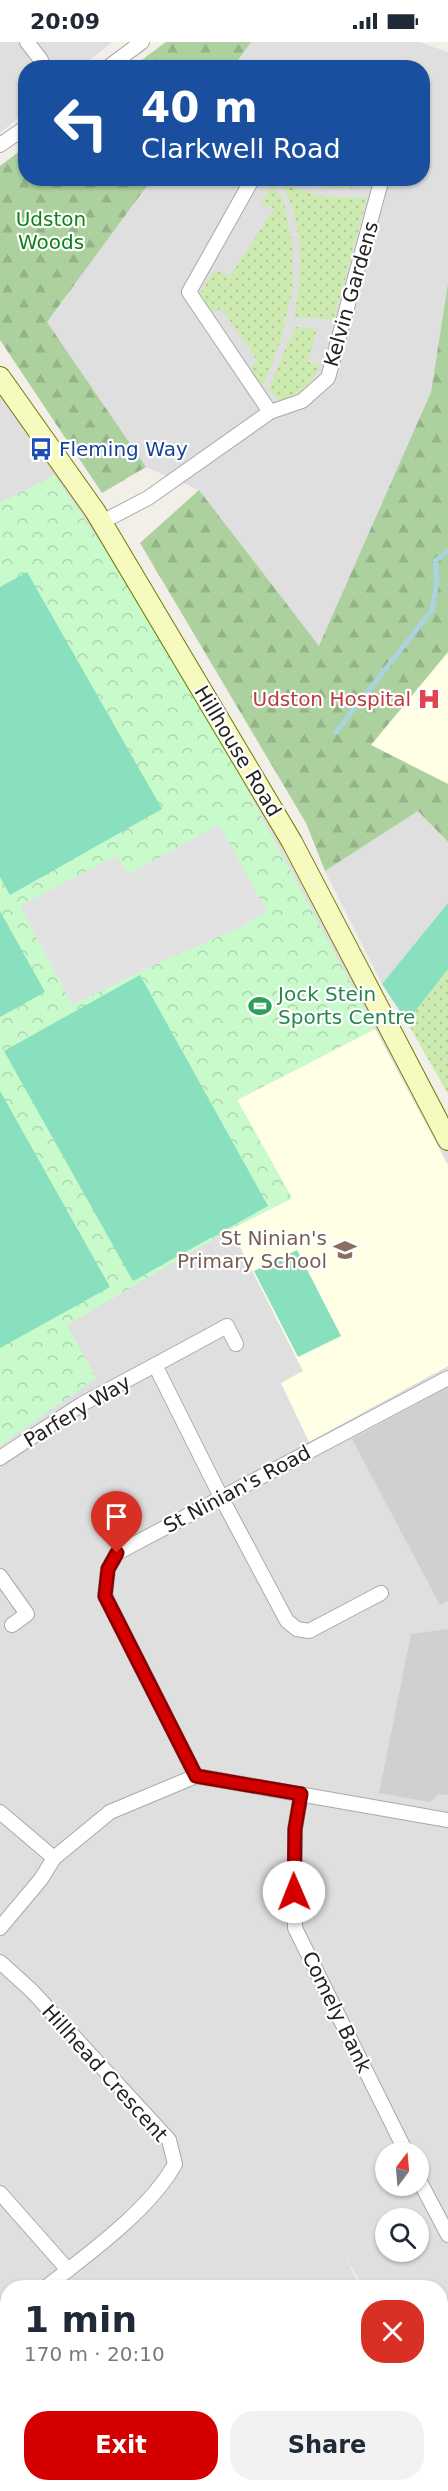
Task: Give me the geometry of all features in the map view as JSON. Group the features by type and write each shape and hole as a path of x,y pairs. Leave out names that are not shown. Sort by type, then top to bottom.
{"street":[{"path":"27,42 41,60"},
{"path":"118,60 142,42"},
{"path":"0,145 18,133"},
{"path":"249,186 189,292 270,412"},
{"name":"Kelvin Gardens","path":"102,522 148,498 270,412 302,401 328,378 380,186"},
{"name":"Hillhouse Road","path":"0,377 102,522 292,842 448,1140"},
{"name":"Parfery Way","path":"0,1458 82,1404 227,1326 236,1344"},
{"path":"155,1365 221,1497 287,1621 297,1629 309,1631 381,1593"},
{"name":"St Ninian's Road","path":"196,1776 105,1596 108,1569 117,1553 448,1378"},
{"path":"0,1576 27,1614 12,1625"},
{"path":"0,1928 41,1879 54,1858 110,1812 196,1776 448,1820"},
{"name":"Comely Bank","path":"301,1794 295,1829 295,1928 401,2142"},
{"path":"0,1812 54,1858"},
{"name":"Hillhead Crescent","path":"0,1962 32,1991 169,2140 175,2164 164,2184 104,2241 55,2280"},
{"path":"0,2193 68,2270"},
{"path":"427,2196 448,2235"}],"shaded area":[{"path":"0,42 112,42 90,60 18,60 18,118 0,133"},
{"path":"251,42 419,42 448,52 448,283 431,392 319,647 199,490 146,467 47,322 147,186 430,186 430,60 238,60"},
{"path":"0,377 107,527 381,1027 448,1140 448,2280 359,2280 345,2256 357,2280 0,2280"},
{"name":"Udston Hospital","path":"448,652 448,784 371,745"},
{"path":"418,811 448,842 448,903 382,984 325,871"},
{"path":"219,825 267,911 241,927 167,959 72,1005 20,906 116,856 128,874"},
{"name":"St Ninian's Primary School","path":"375,1029 448,1165 448,1366 309,1442 281,1383 303,1371 231,1229 292,1198 237,1100"},
{"path":"448,1387 448,1601 440,1605 352,1439"},
{"path":"448,1629 448,1795 438,1794 430,1802 379,1793 411,1634"}],"green space":[{"path":"166,42 251,42 238,60 142,60"},
{"name":"Udston Woods","path":"18,152 18,186 147,186 47,322 146,467 102,493 0,340 0,166"},
{"path":"272,186 284,202 292,244 293,287 282,337 261,390 247,372 257,360 221,308 212,314 197,298 214,271 231,275 274,208 260,204"},
{"path":"282,186 322,196 367,198 334,320 294,317 299,284 300,250 289,200"},
{"path":"317,186 356,186 355,189"},
{"path":"448,283 448,652 371,745 448,784 448,842 418,811 325,871 306,823 140,543 199,490 319,646 431,392"},
{"path":"295,327 317,329 308,362 320,365 305,388 280,400 268,390"},
{"path":"54,475 129,584 191,685 375,1029 237,1100 292,1198 231,1229 67,1325 96,1378 0,1446 0,503"},
{"path":"27,572 162,809 10,895 0,877 0,587"},
{"path":"448,903 448,969 407,1022 382,984"},
{"path":"0,911 45,992 0,1017"},
{"path":"448,969 448,1094 407,1022"},
{"path":"140,975 268,1206 133,1281 4,1051"},
{"path":"0,1091 110,1287 0,1348"},
{"path":"297,1250 341,1336 298,1357 254,1271"}],"waterway":[{"path":"336,732 432,610 437,580 435,561 448,551"}],"place":[{"name":"Fleming Way","path":"41,449"},
{"name":"Udston Hospital","path":"429,699"},
{"name":"Jock Stein Sports Centre","path":"260,1006"},
{"name":"St Ninian's Primary School","path":"345,1250"}],"route":[{"path":"117,1553 108,1569 105,1596 196,1776 301,1794 295,1829 294,1892"}]}
